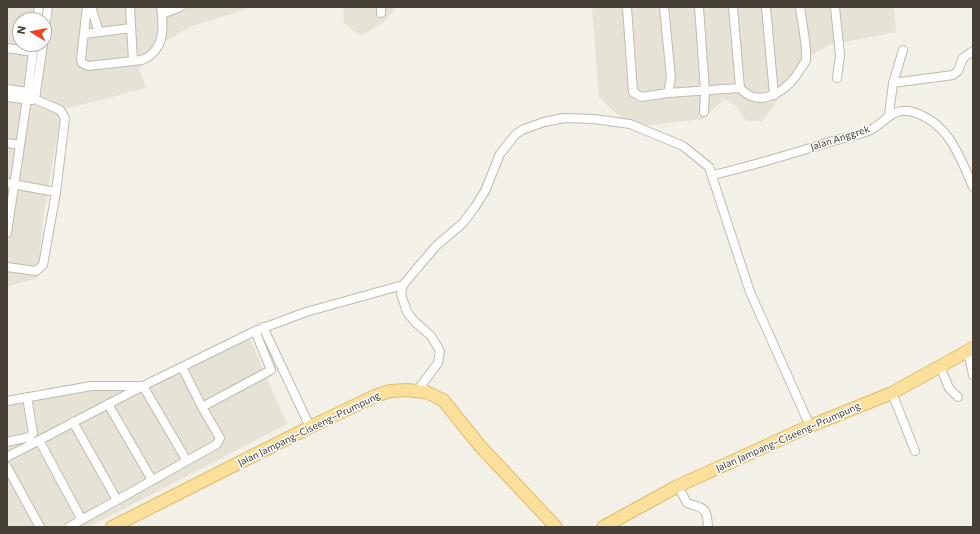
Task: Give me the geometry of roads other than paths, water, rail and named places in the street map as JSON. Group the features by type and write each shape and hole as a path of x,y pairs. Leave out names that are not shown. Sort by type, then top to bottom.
{"main road":[{"name":"Jalan Jampang–Ciseeng–Prumpung","path":"603,527 615,524 678,486 810,426 892,393 971,350"},
{"name":"Jalan Jampang–Ciseeng–Prumpung","path":"112,527 310,427 375,396 390,391 417,391 426,392 443,400 480,446 556,527"}],"street":[{"path":"87,7 81,59 84,65 88,66 148,58 163,37 162,11 180,7"},
{"path":"91,7 98,32"},
{"path":"130,7 133,61"},
{"path":"627,7 633,92 641,97 668,93 740,88"},
{"path":"664,7 671,78 668,93"},
{"path":"699,7 705,90 704,112"},
{"path":"733,7 740,88 749,97 762,98 774,95 794,80 806,61 800,7"},
{"path":"766,7 774,95"},
{"path":"837,78 840,55 835,7 839,7"},
{"path":"84,34 131,28"},
{"path":"889,115 893,83 903,50"},
{"path":"893,83 952,75 958,71 963,58 973,51"},
{"path":"33,52 33,97"},
{"path":"7,234 11,184 33,97 41,52"},
{"path":"7,89 33,97 60,110 64,118 56,192 43,265 36,270 7,267"},
{"path":"7,97 33,97"},
{"name":"Jalan Anggrek","path":"713,175 783,157 869,130 889,115 906,111 914,113 937,126 946,134 953,143 973,187"},
{"path":"7,457 143,386 263,327 306,312 402,285 436,246 463,222 475,207 485,191 500,154 515,135 522,130 544,122 564,118 594,119 642,128 683,146 704,161 713,175 750,292 810,426"},
{"path":"7,143 20,145"},
{"path":"11,184 56,192"},
{"path":"402,285 401,294 407,312 414,322 431,336 440,352 438,363 417,391"},
{"path":"263,327 310,427"},
{"path":"202,408 271,370 255,331"},
{"path":"971,350 973,375"},
{"path":"940,366 949,388 958,397"},
{"path":"69,527 217,444 220,438 202,408 182,367"},
{"path":"7,400 91,386 143,386"},
{"path":"143,386 187,461"},
{"path":"892,393 915,451"},
{"path":"7,442 29,437 33,432 26,397"},
{"path":"108,404 152,480"},
{"path":"73,422 117,500"},
{"path":"39,440 82,520"},
{"path":"7,467 40,527"},
{"path":"678,486 687,503 703,508 706,511 708,527"}]}
